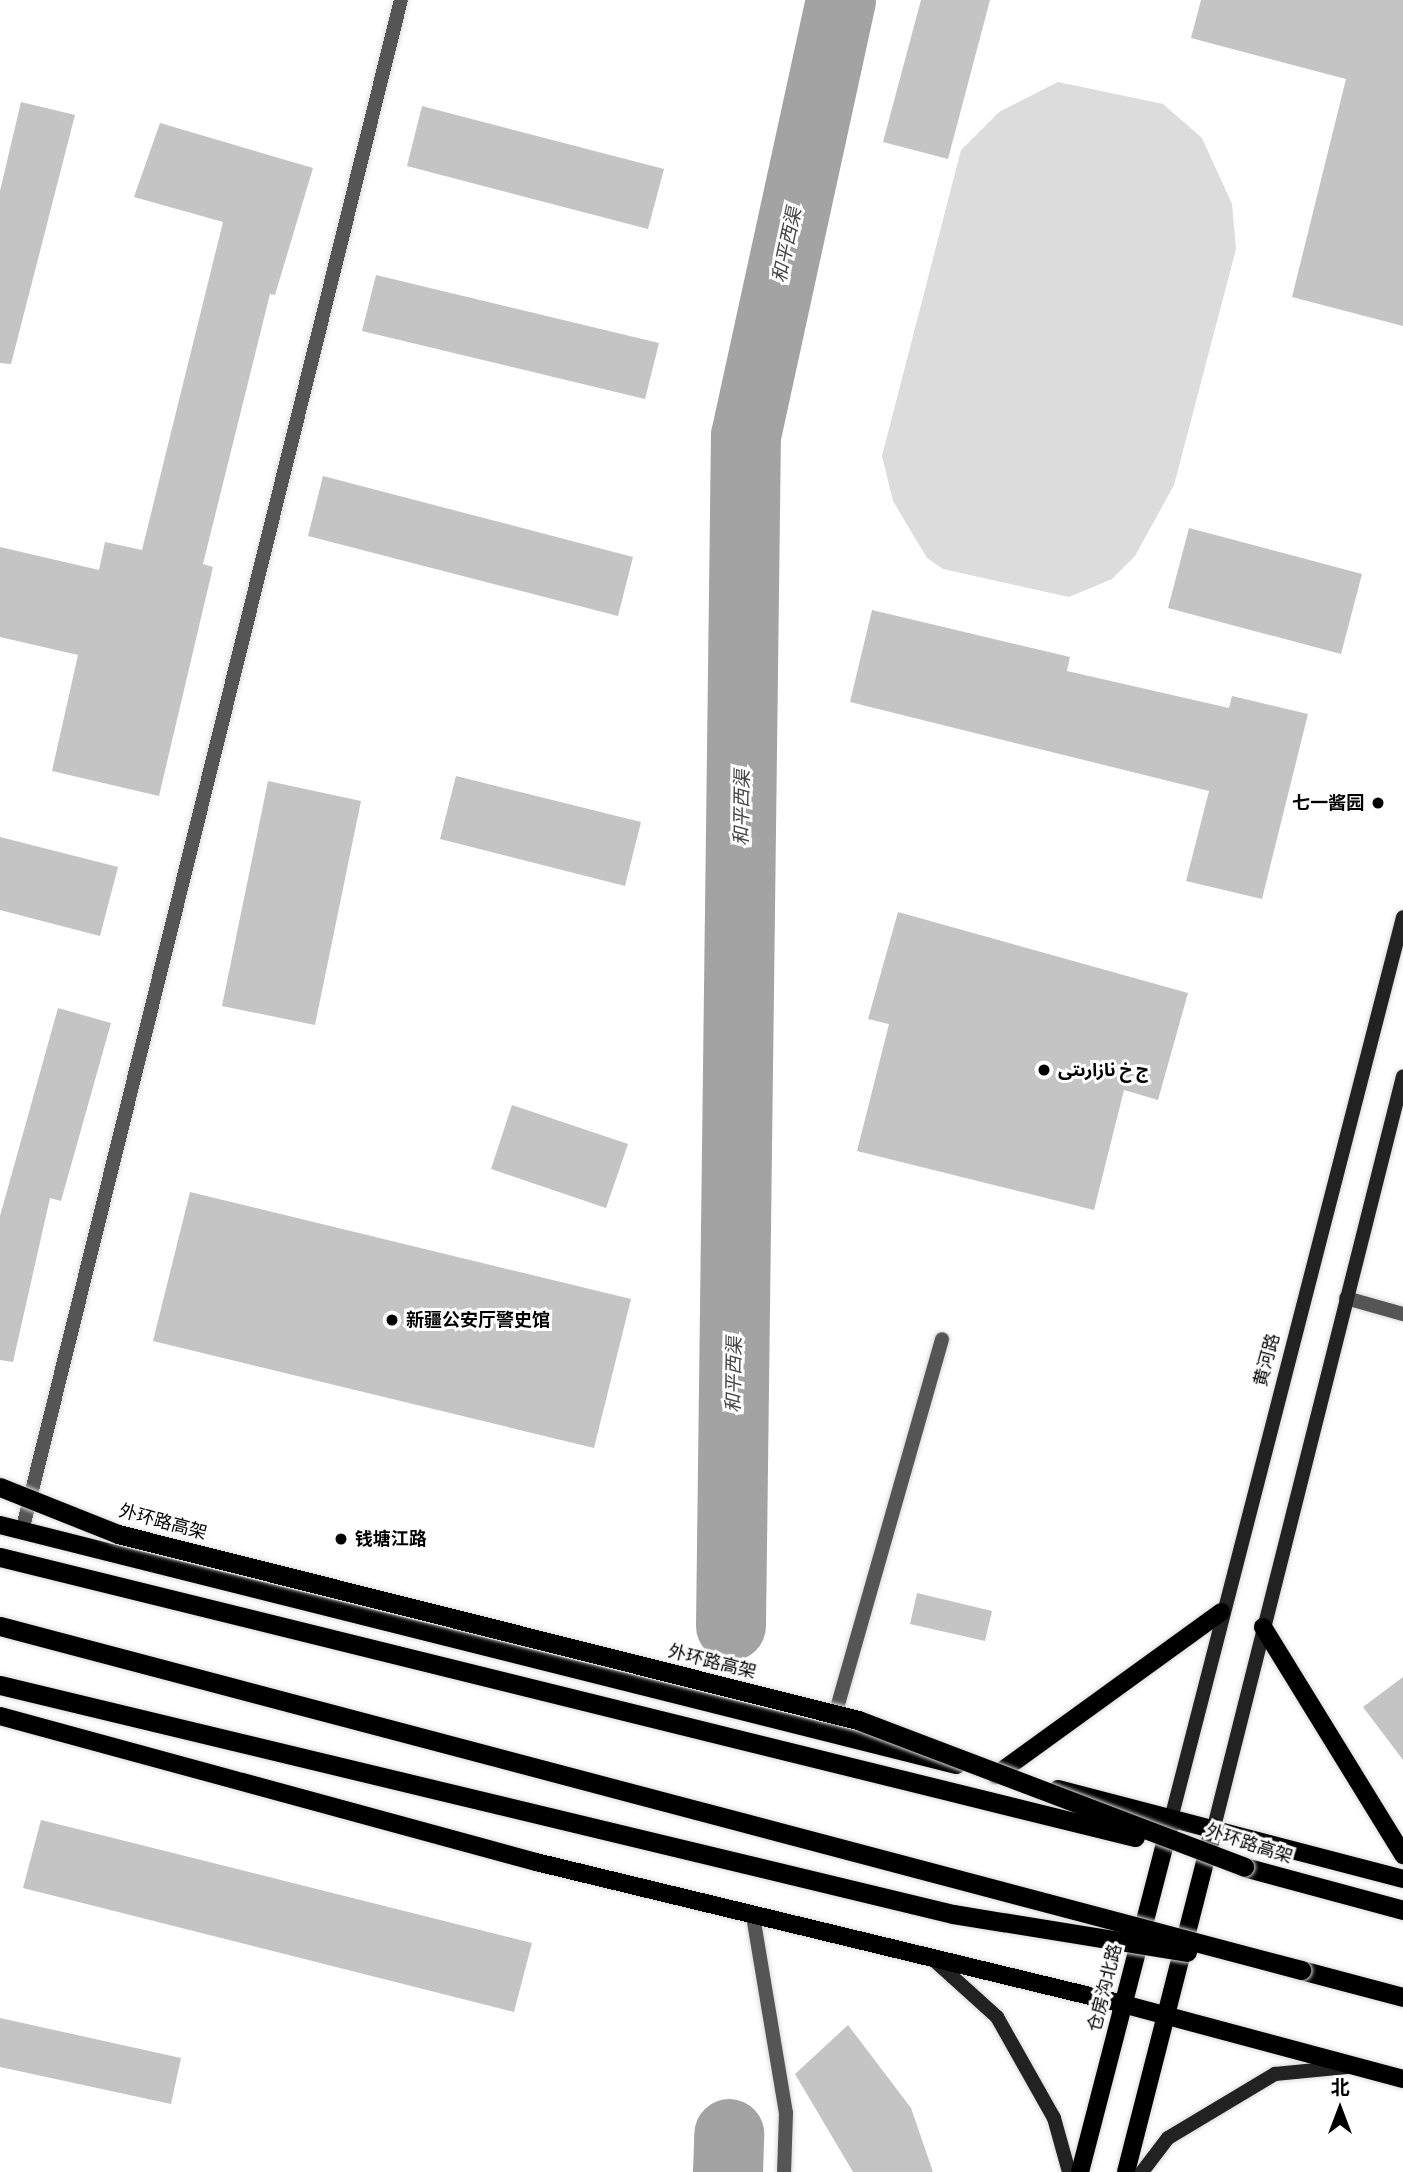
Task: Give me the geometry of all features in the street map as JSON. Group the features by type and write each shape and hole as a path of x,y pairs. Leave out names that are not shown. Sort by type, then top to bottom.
{"highway":[{"name":"外环路高架","path":"0,1487 118,1534 858,1720 1244,1867 1403,1910"},
{"path":"0,1557 1011,1804 1244,1867"},
{"path":"0,1626 1403,1997"},
{"path":"0,1685 953,1914 1301,1970"}],"main road":[{"name":"黄河路","path":"1172,1815 1221,1612 1403,916"},
{"path":"1126,2172 1403,1076"},
{"path":"0,1525 996,1775 1172,1815 1403,1879"},
{"path":"996,1775 1221,1612"},
{"path":"1263,1627 1403,1855"},
{"path":"0,1716 753,1916 1122,2004 1403,2079"},
{"name":"仓房沟北路","path":"1080,2172 1172,1815"},
{"path":"935,1961 997,2017 1054,2118 1069,2172"},
{"path":"1142,2172 1168,2138 1275,2074 1355,2067"}],"street":[{"path":"22,1531 401,0"},
{"path":"1346,1298 1403,1314"},
{"path":"829,1733 942,1339"},
{"path":"753,1916 786,2113 783,2172"}],"shaded area":[{"path":"1058,82 1163,104 1202,138 1232,204 1236,249 1174,485 1135,556 1112,579 1069,597 943,569 927,558 893,501 882,456 961,150 999,112"}],"building":[{"path":"921,0 990,0 948,159 883,142"},
{"path":"1201,0 1403,0 1403,326 1292,297 1346,79 1191,38"},
{"path":"21,102 75,115 11,364 0,363 0,191"},
{"path":"422,106 664,169 648,229 407,166"},
{"path":"160,123 313,168 275,295 270,294 203,564 213,567 159,796 52,771 78,655 0,637 0,547 99,570 105,542 142,550 223,222 134,197"},
{"path":"376,275 659,343 645,399 362,331"},
{"path":"323,476 633,557 618,616 308,536"},
{"path":"1189,528 1362,574 1341,654 1168,608"},
{"path":"872,610 1070,657 1067,671 1229,708 1232,696 1308,714 1262,899 1186,881 1209,791 850,702"},
{"path":"456,776 641,822 625,886 440,839"},
{"path":"268,781 361,801 315,1025 222,1006"},
{"path":"0,837 118,867 100,936 0,910"},
{"path":"898,912 1188,993 1158,1100 1124,1090 1094,1210 857,1151 889,1024 868,1019"},
{"path":"58,1008 111,1023 61,1201 50,1198 13,1362 0,1360 0,1216"},
{"path":"512,1105 628,1144 606,1208 491,1169"},
{"name":"新疆公安厅警史馆","path":"190,1192 631,1299 594,1448 153,1341"},
{"path":"917,1593 992,1611 985,1641 910,1624"},
{"path":"1403,1677 1403,1760 1363,1707"},
{"path":"41,1820 532,1943 514,2012 23,1888"},
{"path":"0,2018 181,2058 171,2104 0,2067"},
{"path":"848,2025 911,2108 933,2172 853,2172 795,2074"}],"waterway":[{"name":"和平西渠","path":"731,1626 746,436 841,0"},
{"name":"和平西渠","path":"728,2172 729,2134"}],"place":[{"name":"七一酱园","path":"1378,803"},
{"name":"ج خ نازارىتى","path":"1044,1070"},
{"name":"新疆公安厅警史馆","path":"392,1320"},
{"name":"钱塘江路","path":"341,1539"}]}
